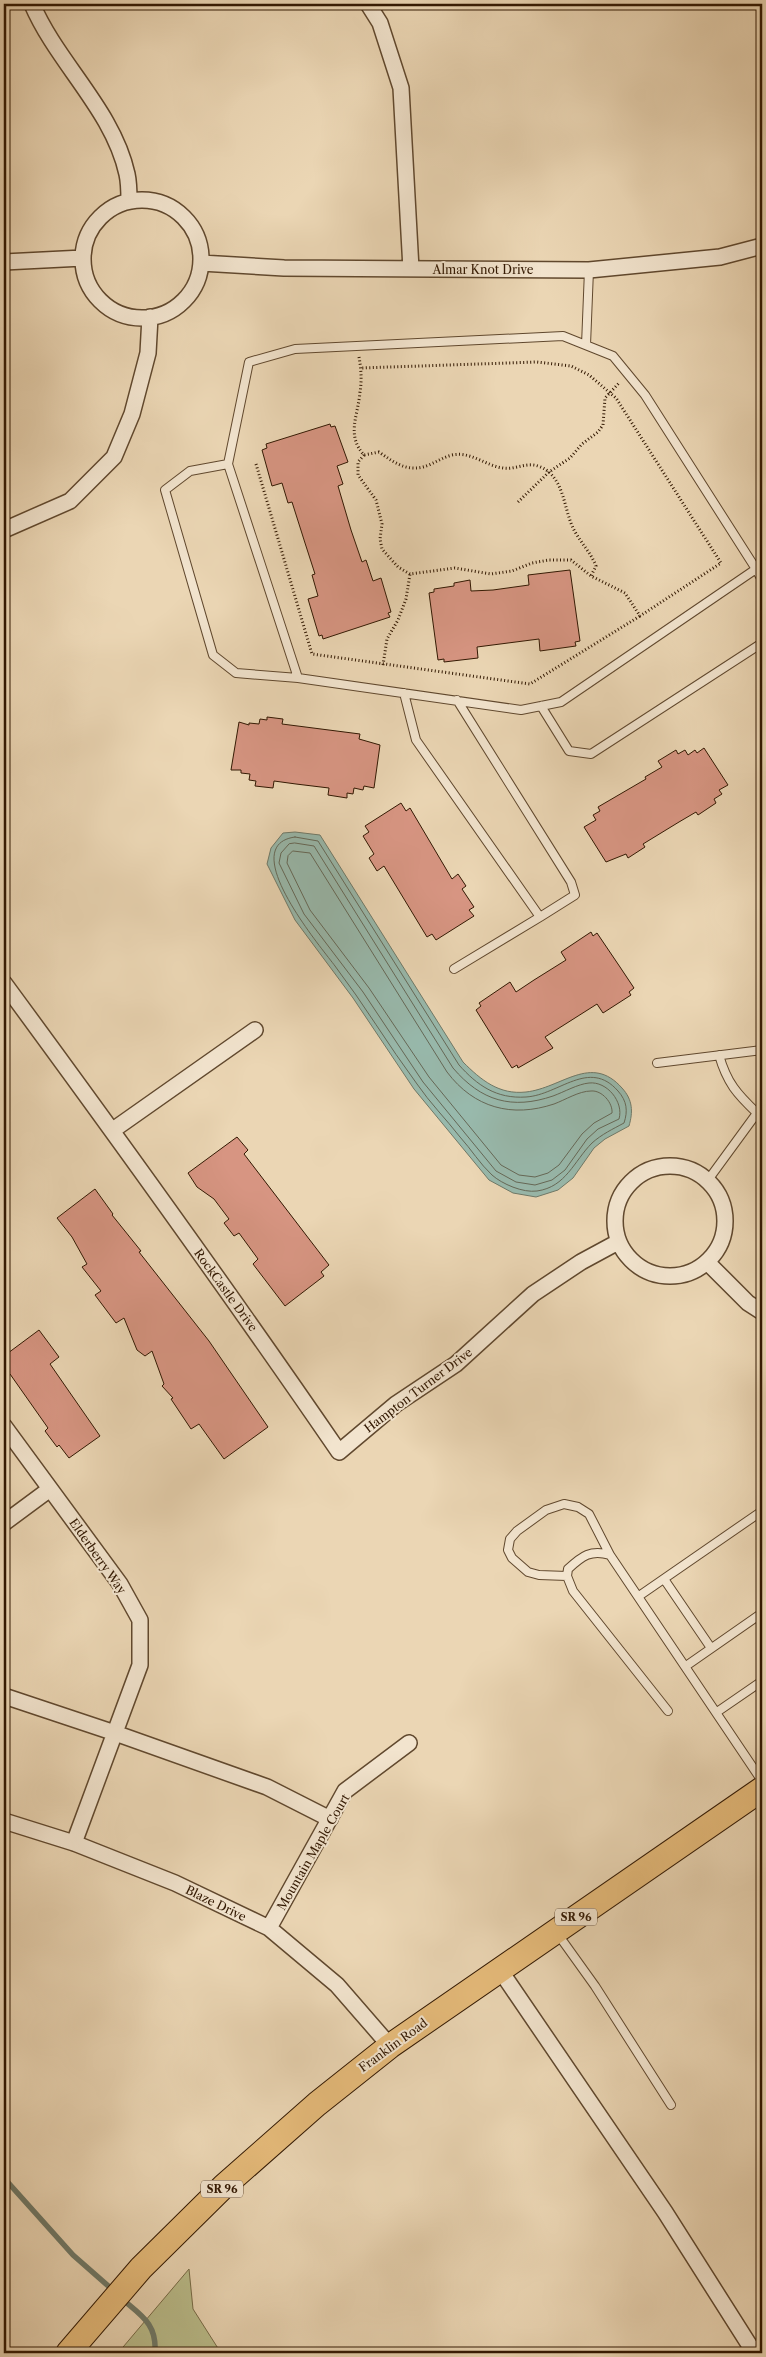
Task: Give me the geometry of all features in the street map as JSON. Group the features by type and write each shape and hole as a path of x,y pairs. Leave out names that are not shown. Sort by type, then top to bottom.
{"main road":[{"name":"Franklin Road","path":"68,2353 141,2268 224,2186 317,2104 390,2046 762,1789"}],"street":[{"path":"32,4 45,29 97,109 120,152 127,175 129,201"},
{"path":"368,4 380,23 401,88 411,269"},
{"path":"144,200 164,204 179,213 193,228 199,242 201,262 194,286 182,302 170,311 150,318 122,315 107,306 92,291 86,278 83,258 87,237 98,220 110,209 129,201 144,200"},
{"name":"Almar Knot Drive","path":"201,262 284,268 589,270 720,257 762,246"},
{"path":"4,262 83,258"},
{"path":"4,530 70,501 114,457 132,414 146,362 150,318"},
{"name":"RockCastle Drive","path":"4,983 113,1130 261,1338 339,1452"},
{"path":"113,1130 255,1030"},
{"path":"672,1165 689,1168 708,1180 723,1204 725,1214 721,1240 707,1262 684,1274 662,1276 650,1273 633,1262 618,1242 614,1214 623,1191 643,1172 672,1165"},
{"name":"Hampton Turner Drive","path":"339,1452 396,1404 456,1364 533,1294 581,1262 618,1242"},
{"path":"707,1262 748,1302 762,1312"},
{"name":"Elderberry Way","path":"4,1426 120,1584 140,1620 140,1665 74,1843"},
{"path":"4,1523 50,1489"},
{"path":"4,1696 267,1787 330,1819"},
{"name":"Mountain Maple Court","path":"269,1928 346,1791 410,1743"},
{"name":"Blaze Drive","path":"4,1821 74,1843 175,1883 269,1928 337,1985 390,2046"},
{"path":"500,1970 665,2212 750,2346 759,2353"}],"lane":[{"path":"586,345 589,270"},
{"path":"298,678 228,464 249,362 295,349 562,336 613,356 645,396 762,580"},
{"path":"228,464 190,471 165,490 214,655 236,673 298,678 520,710 541,706 561,702 756,569"},
{"path":"541,706 569,751 576,754 591,754 762,643"},
{"path":"404,693 416,740 540,918"},
{"path":"454,969 575,895 571,882 457,700"},
{"path":"657,1063 762,1050"},
{"path":"708,1180 759,1112 735,1092 724,1076 719,1056"},
{"path":"567,1576 539,1575 528,1572 512,1558 508,1550 510,1539 517,1531 546,1510 564,1504 578,1507 589,1514 610,1555 762,1781"},
{"path":"639,1596 762,1511"},
{"path":"610,1555 598,1551 580,1558 568,1569 567,1576 573,1591 668,1711"},
{"path":"664,1579 711,1648"},
{"path":"686,1666 762,1613"},
{"path":"717,1712 762,1681"},
{"path":"556,1931 595,1986 671,2105"}],"path":[{"path":"358,346 361,368 361,391 354,424 354,439 357,447 364,455"},
{"path":"256,464 312,654 530,684 721,564 626,413 610,392 589,375 571,366 536,362 361,368"},
{"path":"518,502 549,472 570,458 582,444 598,432 603,424 603,402 610,392 628,375"},
{"path":"591,576 596,566 573,529 563,495 549,472 539,466 530,464 503,468 463,454 440,459 419,468 400,466 379,452 364,455 358,462 358,475 376,500 382,524 380,539 382,549 398,567 410,574 455,568 491,574 512,571 532,563 549,560 571,560 591,576 625,593 640,616"},
{"path":"383,665 387,639 398,620 406,599 410,574"}],"green space":[{"path":"189,2269 193,2309 221,2353 118,2353"}],"water":[{"path":"295,832 320,835 463,1062 477,1075 499,1089 526,1092 576,1075 599,1073 610,1078 626,1093 631,1111 629,1126 605,1139 594,1148 573,1178 558,1190 536,1197 513,1193 489,1180 414,1089 353,998 295,920 267,864 271,848 283,833"}],"building":[{"path":"330,424 331,427 335,426 348,462 337,466 343,484 338,486 351,530 362,562 366,560 373,581 381,578 391,612 388,613 390,617 323,639 322,635 319,636 308,599 318,596 312,575 315,574 292,502 288,503 282,483 272,486 262,450 267,448 266,444"},
{"path":"570,570 580,641 575,642 576,646 540,651 539,639 477,647 478,658 444,662 444,659 438,660 429,593 434,592 434,589 454,586 454,583 470,580 471,591 529,585 528,575"},
{"path":"267,717 283,719 282,724 360,734 359,739 380,745 374,788 364,786 363,790 354,788 353,794 347,793 347,798 328,795 329,788 274,781 273,788 255,786 256,781 249,780 250,774 241,773 241,770 231,770 239,722 249,725 249,723 259,724 260,719 267,720"},
{"path":"704,748 728,785 719,790 722,794 714,799 716,803 698,815 696,812 643,844 645,847 628,858 626,854 606,862 584,827 596,820 593,815 600,811 598,807 646,779 645,777 662,767 658,761 676,750 678,754 685,750 688,755 695,750 697,753"},
{"path":"401,803 406,811 410,808 452,879 458,874 466,886 462,889 474,907 469,910 474,916 436,940 432,934 427,937 384,866 377,871 369,858 374,854 363,836 369,832 365,826"},
{"path":"591,932 593,936 597,933 634,988 629,992 631,995 603,1013 597,1004 545,1037 553,1048 518,1068 517,1065 512,1068 476,1010 481,1006 479,1003 510,982 516,992 566,960 561,952"},
{"path":"237,1137 248,1150 244,1154 329,1265 321,1272 324,1276 285,1306 253,1264 258,1259 239,1233 234,1236 224,1223 229,1219 214,1199 197,1187 188,1173"},
{"path":"95,1189 112,1215 141,1251 139,1252 209,1341 268,1427 224,1459 199,1424 191,1429 171,1399 173,1398 162,1386 164,1384 152,1351 145,1356 137,1350 124,1318 116,1323 95,1295 101,1291 82,1267 87,1264 72,1237 57,1218"},
{"path":"39,1330 59,1357 50,1364 100,1436 69,1458 59,1445 57,1447 45,1431 48,1428 10,1374 4,1377 4,1356"}],"waterway":[{"path":"4,2178 73,2255 114,2291"},
{"path":"122,2299 142,2316 151,2328 154,2335 155,2353"}]}
